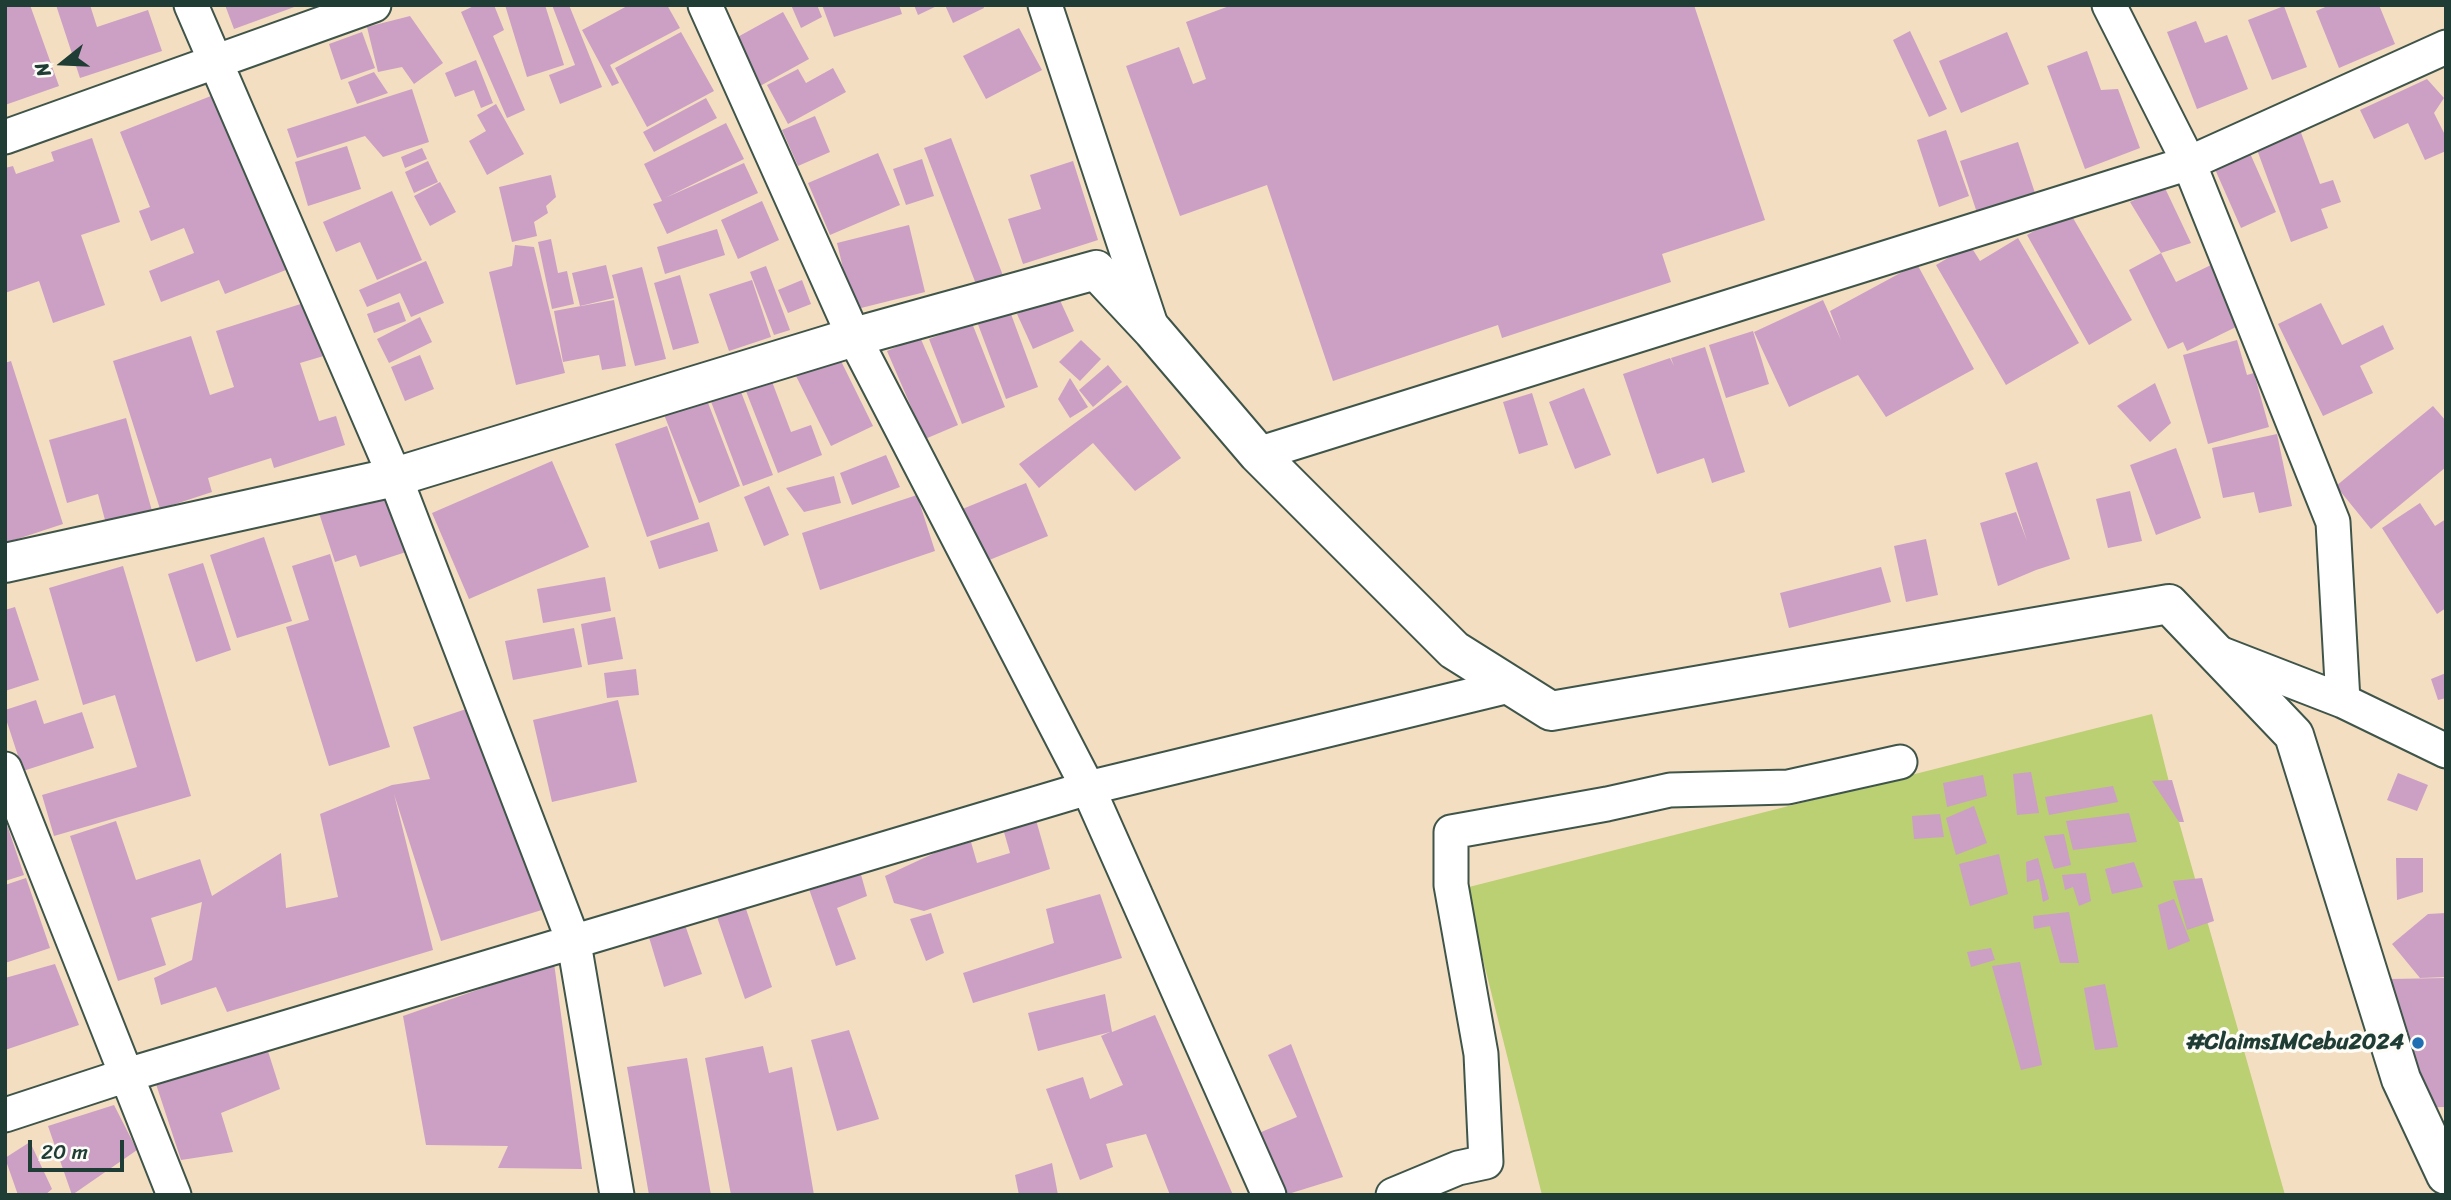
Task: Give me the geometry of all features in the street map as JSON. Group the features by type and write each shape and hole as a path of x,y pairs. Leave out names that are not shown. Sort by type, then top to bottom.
{"street":[{"path":"191,5 395,477 574,943 617,1195"},
{"path":"5,137 374,5"},
{"path":"705,5 854,337 1088,788 1269,1195"},
{"path":"1045,5 1153,331"},
{"path":"2109,5 2189,163 2333,522 2343,701"},
{"path":"1258,454 2189,163 2443,52"},
{"path":"5,563 395,477 854,337 1096,271 1153,331 1258,454 1454,650 1551,711 2169,604 2294,735 2401,1079 2446,1175"},
{"path":"2214,651 2343,701 2446,751"},
{"path":"5,1115 127,1075 1088,788 1509,686"},
{"path":"1393,1195 1458,1168 1486,1163 1481,1054 1451,885 1451,832 1670,790 1788,787 1900,762"},
{"path":"5,769 174,1195"}],"green space":[{"path":"2152,714 2179,822 2285,1195 1542,1195 1465,888"}],"building":[{"path":"5,5 30,5 59,86 5,105"},
{"path":"56,5 90,5 97,27 148,10 162,51 80,78"},
{"path":"225,5 297,5 297,6 234,29"},
{"path":"476,5 494,5 504,30 493,36 525,110 507,118 461,12"},
{"path":"505,5 545,5 564,65 527,77"},
{"path":"552,5 569,5 602,87 560,104 549,75 575,65"},
{"path":"629,5 667,5 680,28 610,65 619,83 612,86 582,30"},
{"path":"791,5 817,5 822,17 801,28"},
{"path":"822,5 899,5 902,14 834,37"},
{"path":"914,5 939,5 918,15"},
{"path":"945,5 983,5 984,8 953,23"},
{"path":"1232,5 1694,5 1765,220 1662,254 1671,282 1502,338 1498,325 1333,381 1267,185 1180,216 1126,66 1179,47 1193,84 1206,79 1186,22"},
{"path":"2330,5 2379,5 2395,44 2339,68 2316,11"},
{"path":"2284,6 2307,67 2272,80 2248,20"},
{"path":"783,12 809,59 760,86 734,39"},
{"path":"410,16 443,63 414,84 402,67 378,72 367,27"},
{"path":"2196,21 2205,43 2227,35 2248,89 2197,109 2167,32"},
{"path":"1019,28 1042,70 986,99 963,56"},
{"path":"1910,31 1947,109 1929,117 1893,40"},
{"path":"362,32 375,68 341,80 329,44"},
{"path":"681,32 714,91 647,127 615,68"},
{"path":"2007,32 2029,84 1961,113 1939,61"},
{"path":"2087,51 2101,90 2118,89 2140,148 2085,169 2047,66"},
{"path":"476,60 493,103 481,108 474,90 455,97 445,73"},
{"path":"833,68 846,92 788,124 767,85 798,69 806,83"},
{"path":"374,72 388,93 357,104 348,82"},
{"path":"2427,79 2444,98 2434,113 2446,137 2446,151 2425,160 2408,123 2374,139 2360,110"},
{"path":"412,89 429,142 383,157 365,136 297,158 287,129"},
{"path":"221,92 291,268 225,294 219,280 161,302 149,271 194,253 184,228 151,241 139,211 150,207 120,132"},
{"path":"706,98 717,118 654,152 643,132"},
{"path":"496,104 524,154 487,175 469,141 486,131 477,115"},
{"path":"815,116 830,152 798,166 782,130"},
{"path":"726,123 744,159 665,198 744,163 758,193 667,234 653,204 662,201 644,164"},
{"path":"1946,130 1969,196 1939,207 1917,140"},
{"path":"2300,130 2320,184 2333,180 2341,202 2321,209 2328,228 2291,242 2256,147"},
{"path":"92,138 120,222 81,235 105,305 53,323 39,281 5,293 5,168 13,166 16,174 54,161 51,152"},
{"path":"951,138 1005,281 979,292 924,148"},
{"path":"2018,142 2036,196 1978,216 1960,161"},
{"path":"347,146 361,189 308,206 295,162"},
{"path":"422,148 427,159 405,168 401,157"},
{"path":"2249,151 2276,212 2241,228 2214,167"},
{"path":"878,153 900,205 830,235 808,183"},
{"path":"922,159 934,196 906,205 893,169"},
{"path":"428,161 438,182 414,193 405,172"},
{"path":"1073,161 1098,240 1023,264 1008,219 1041,209 1030,175"},
{"path":"551,175 556,197 546,206 548,213 534,222 537,236 512,242 499,187"},
{"path":"440,182 456,212 430,226 414,196"},
{"path":"2164,186 2191,243 2161,253 2130,202"},
{"path":"392,191 422,260 377,280 360,242 336,252 323,222"},
{"path":"762,201 779,240 738,259 721,220"},
{"path":"2069,211 2132,320 2089,345 2027,235"},
{"path":"909,225 925,292 853,310 837,243"},
{"path":"717,229 725,255 665,274 657,247"},
{"path":"2018,238 2079,343 2006,385 1936,265 1970,245 1980,261"},
{"path":"551,239 558,273 567,271 574,304 552,309 538,242"},
{"path":"515,245 534,247 565,373 516,385 489,272 512,266"},
{"path":"2161,253 2176,282 2211,265 2240,325 2187,351 2183,342 2168,349 2129,270"},
{"path":"426,261 444,303 411,317 400,293 367,307 359,290"},
{"path":"1917,264 1974,369 1886,417 1858,375 1789,407 1754,332 1823,300 1841,340 1830,311"},
{"path":"606,265 614,298 580,306 572,273"},
{"path":"766,266 790,330 774,335 750,272"},
{"path":"642,267 666,359 635,366 612,275"},
{"path":"680,275 699,343 673,350 654,283"},
{"path":"752,280 771,337 729,351 709,294"},
{"path":"802,280 811,304 788,313 778,290"},
{"path":"1058,296 1074,331 1033,349 1017,314"},
{"path":"614,300 626,366 602,370 599,355 563,362 554,311"},
{"path":"310,301 327,355 300,363 319,421 336,416 345,445 274,468 271,458 208,478 212,492 160,509 113,361 191,336 210,395 234,387 216,331"},
{"path":"399,302 406,321 374,333 367,314"},
{"path":"2321,303 2342,345 2383,325 2394,349 2360,366 2373,393 2323,416 2278,324"},
{"path":"1008,306 1038,387 1006,399 976,319"},
{"path":"420,317 432,342 389,363 377,339"},
{"path":"972,323 1005,407 962,424 929,339"},
{"path":"1753,331 1769,384 1726,398 1709,345"},
{"path":"920,337 958,425 925,439 887,351"},
{"path":"1081,340 1101,359 1080,381 1059,362"},
{"path":"2237,340 2247,375 2254,373 2269,427 2208,444 2183,355"},
{"path":"1705,347 1745,472 1712,483 1704,458 1657,474 1623,374 1670,358 1674,366 1671,358"},
{"path":"420,355 434,389 405,401 391,367"},
{"path":"838,355 873,426 831,446 796,376"},
{"path":"11,361 63,524 5,543 5,363"},
{"path":"1108,365 1122,382 1093,407 1079,390"},
{"path":"768,371 791,432 811,425 822,455 778,473 742,381"},
{"path":"1070,378 1088,407 1070,418 1058,399"},
{"path":"736,379 773,475 743,486 707,391"},
{"path":"2155,383 2171,423 2150,442 2117,406"},
{"path":"1127,385 1181,458 1135,491 1093,443 1039,488 1019,464"},
{"path":"1584,388 1611,455 1575,469 1549,402"},
{"path":"1532,393 1548,445 1519,454 1503,402"},
{"path":"705,395 740,486 699,503 663,412"},
{"path":"2433,406 2446,421 2446,467 2371,529 2336,486"},
{"path":"126,418 154,518 108,531 98,494 67,503 49,440"},
{"path":"667,426 699,519 647,537 615,444"},
{"path":"2277,434 2292,506 2259,513 2254,492 2223,498 2212,448"},
{"path":"2176,448 2201,518 2156,535 2130,465"},
{"path":"886,455 900,487 852,505 840,473"},
{"path":"552,461 589,547 469,599 432,513"},
{"path":"2037,462 2070,559 1998,586 1980,523 2016,512 2027,541 2005,473"},
{"path":"834,476 841,503 804,512 786,488"},
{"path":"1026,483 1048,536 982,563 960,510"},
{"path":"769,486 789,535 764,546 744,497"},
{"path":"389,487 409,551 360,567 356,555 335,562 318,510"},
{"path":"2130,491 2142,541 2108,548 2096,499"},
{"path":"917,495 935,551 820,590 802,533"},
{"path":"2420,503 2435,526 2446,519 2446,608 2437,614 2382,528"},
{"path":"709,522 718,551 659,569 650,541"},
{"path":"264,537 292,621 237,638 210,555"},
{"path":"1926,539 1938,595 1906,602 1894,546"},
{"path":"330,554 390,747 329,766 286,627 309,620 292,566"},
{"path":"203,563 231,650 196,662 168,574"},
{"path":"123,566 191,796 54,836 42,795 137,767 115,695 83,705 49,588"},
{"path":"1881,567 1891,602 1789,628 1780,593"},
{"path":"605,577 611,611 543,623 537,589"},
{"path":"15,607 39,680 5,691 5,610"},
{"path":"615,617 623,659 588,665 581,624"},
{"path":"574,628 582,667 513,680 505,641"},
{"path":"636,669 639,695 607,698 604,673"},
{"path":"2446,673 2446,698 2438,700 2431,679"},
{"path":"36,700 44,724 82,712 94,748 23,771 5,710"},
{"path":"618,700 637,782 552,802 533,720"},
{"path":"475,706 545,909 441,941 394,794 433,950 227,1012 216,987 161,1005 154,978 192,960 202,902 151,918 166,965 118,981 70,836 116,821 136,880 200,859 212,896 281,853 286,908 338,897 320,814 392,785 430,779 413,727"},
{"path":"2031,772 2039,813 2017,815 2013,774"},
{"path":"2398,773 2428,785 2417,811 2387,800"},
{"path":"1983,775 1987,796 1947,807 1943,783"},
{"path":"2172,780 2184,822 2179,822 2152,781"},
{"path":"2113,786 2118,802 2049,815 2045,797"},
{"path":"1974,806 1987,843 1956,855 1946,818"},
{"path":"2129,813 2137,842 2073,850 2066,821"},
{"path":"1940,814 1944,837 1914,839 1912,816"},
{"path":"5,819 24,875 5,881"},
{"path":"1036,820 1050,869 924,911 894,903 885,876 939,851 971,842 977,863 1010,853 1004,832"},
{"path":"2064,834 2071,865 2054,869 2044,836"},
{"path":"1999,854 2008,894 1970,906 1959,864"},
{"path":"2038,858 2049,899 2043,902 2039,879 2027,882 2026,862"},
{"path":"2396,858 2423,858 2423,892 2397,900"},
{"path":"2134,862 2143,887 2112,894 2105,869"},
{"path":"860,871 867,896 837,908 856,959 836,966 809,889"},
{"path":"2086,873 2091,901 2079,906 2073,887 2065,890 2062,875"},
{"path":"26,878 50,948 5,963 5,885"},
{"path":"2202,878 2214,921 2187,930 2173,881"},
{"path":"1100,894 1122,958 973,1003 963,973 1054,943 1046,909"},
{"path":"2174,899 2190,941 2168,950 2158,905"},
{"path":"745,906 772,987 745,999 717,917"},
{"path":"2069,912 2079,963 2060,963 2050,926 2034,929 2033,916"},
{"path":"931,913 944,953 926,961 910,919"},
{"path":"2446,913 2446,977 2420,978 2392,944 2428,914"},
{"path":"684,922 702,974 664,987 648,934"},
{"path":"1991,948 1995,960 1971,967 1967,952"},
{"path":"2020,962 2042,1065 2021,1070 1992,966"},
{"path":"554,963 582,1169 498,1168 508,1146 426,1145 403,1016"},
{"path":"55,964 79,1025 5,1050 5,978"},
{"name":"#ClaimsIMCebu2024","path":"2446,978 2446,1107 2392,1108 2390,979"},
{"path":"2105,984 2118,1047 2095,1050 2084,988"},
{"path":"1105,994 1112,1032 1155,1015 1233,1195 1170,1195 1146,1134 1106,1144 1113,1167 1080,1180 1046,1089 1083,1077 1090,1099 1123,1085 1101,1036 1110,1032 1038,1051 1028,1013"},
{"path":"849,1030 879,1119 837,1131 811,1040"},
{"path":"1291,1044 1343,1177 1285,1195 1259,1133 1297,1117 1268,1055"},
{"path":"266,1045 280,1089 221,1113 233,1152 181,1160 156,1084"},
{"path":"763,1046 769,1073 792,1067 814,1195 731,1195 705,1058"},
{"path":"687,1058 711,1195 649,1195 627,1067"},
{"path":"114,1105 137,1150 72,1195 48,1126"},
{"path":"30,1142 52,1189 45,1195 18,1195 5,1158"},
{"path":"1052,1163 1058,1195 1019,1195 1015,1175"}],"place":[{"name":"#ClaimsIMCebu2024","path":"2418,1043"}]}
